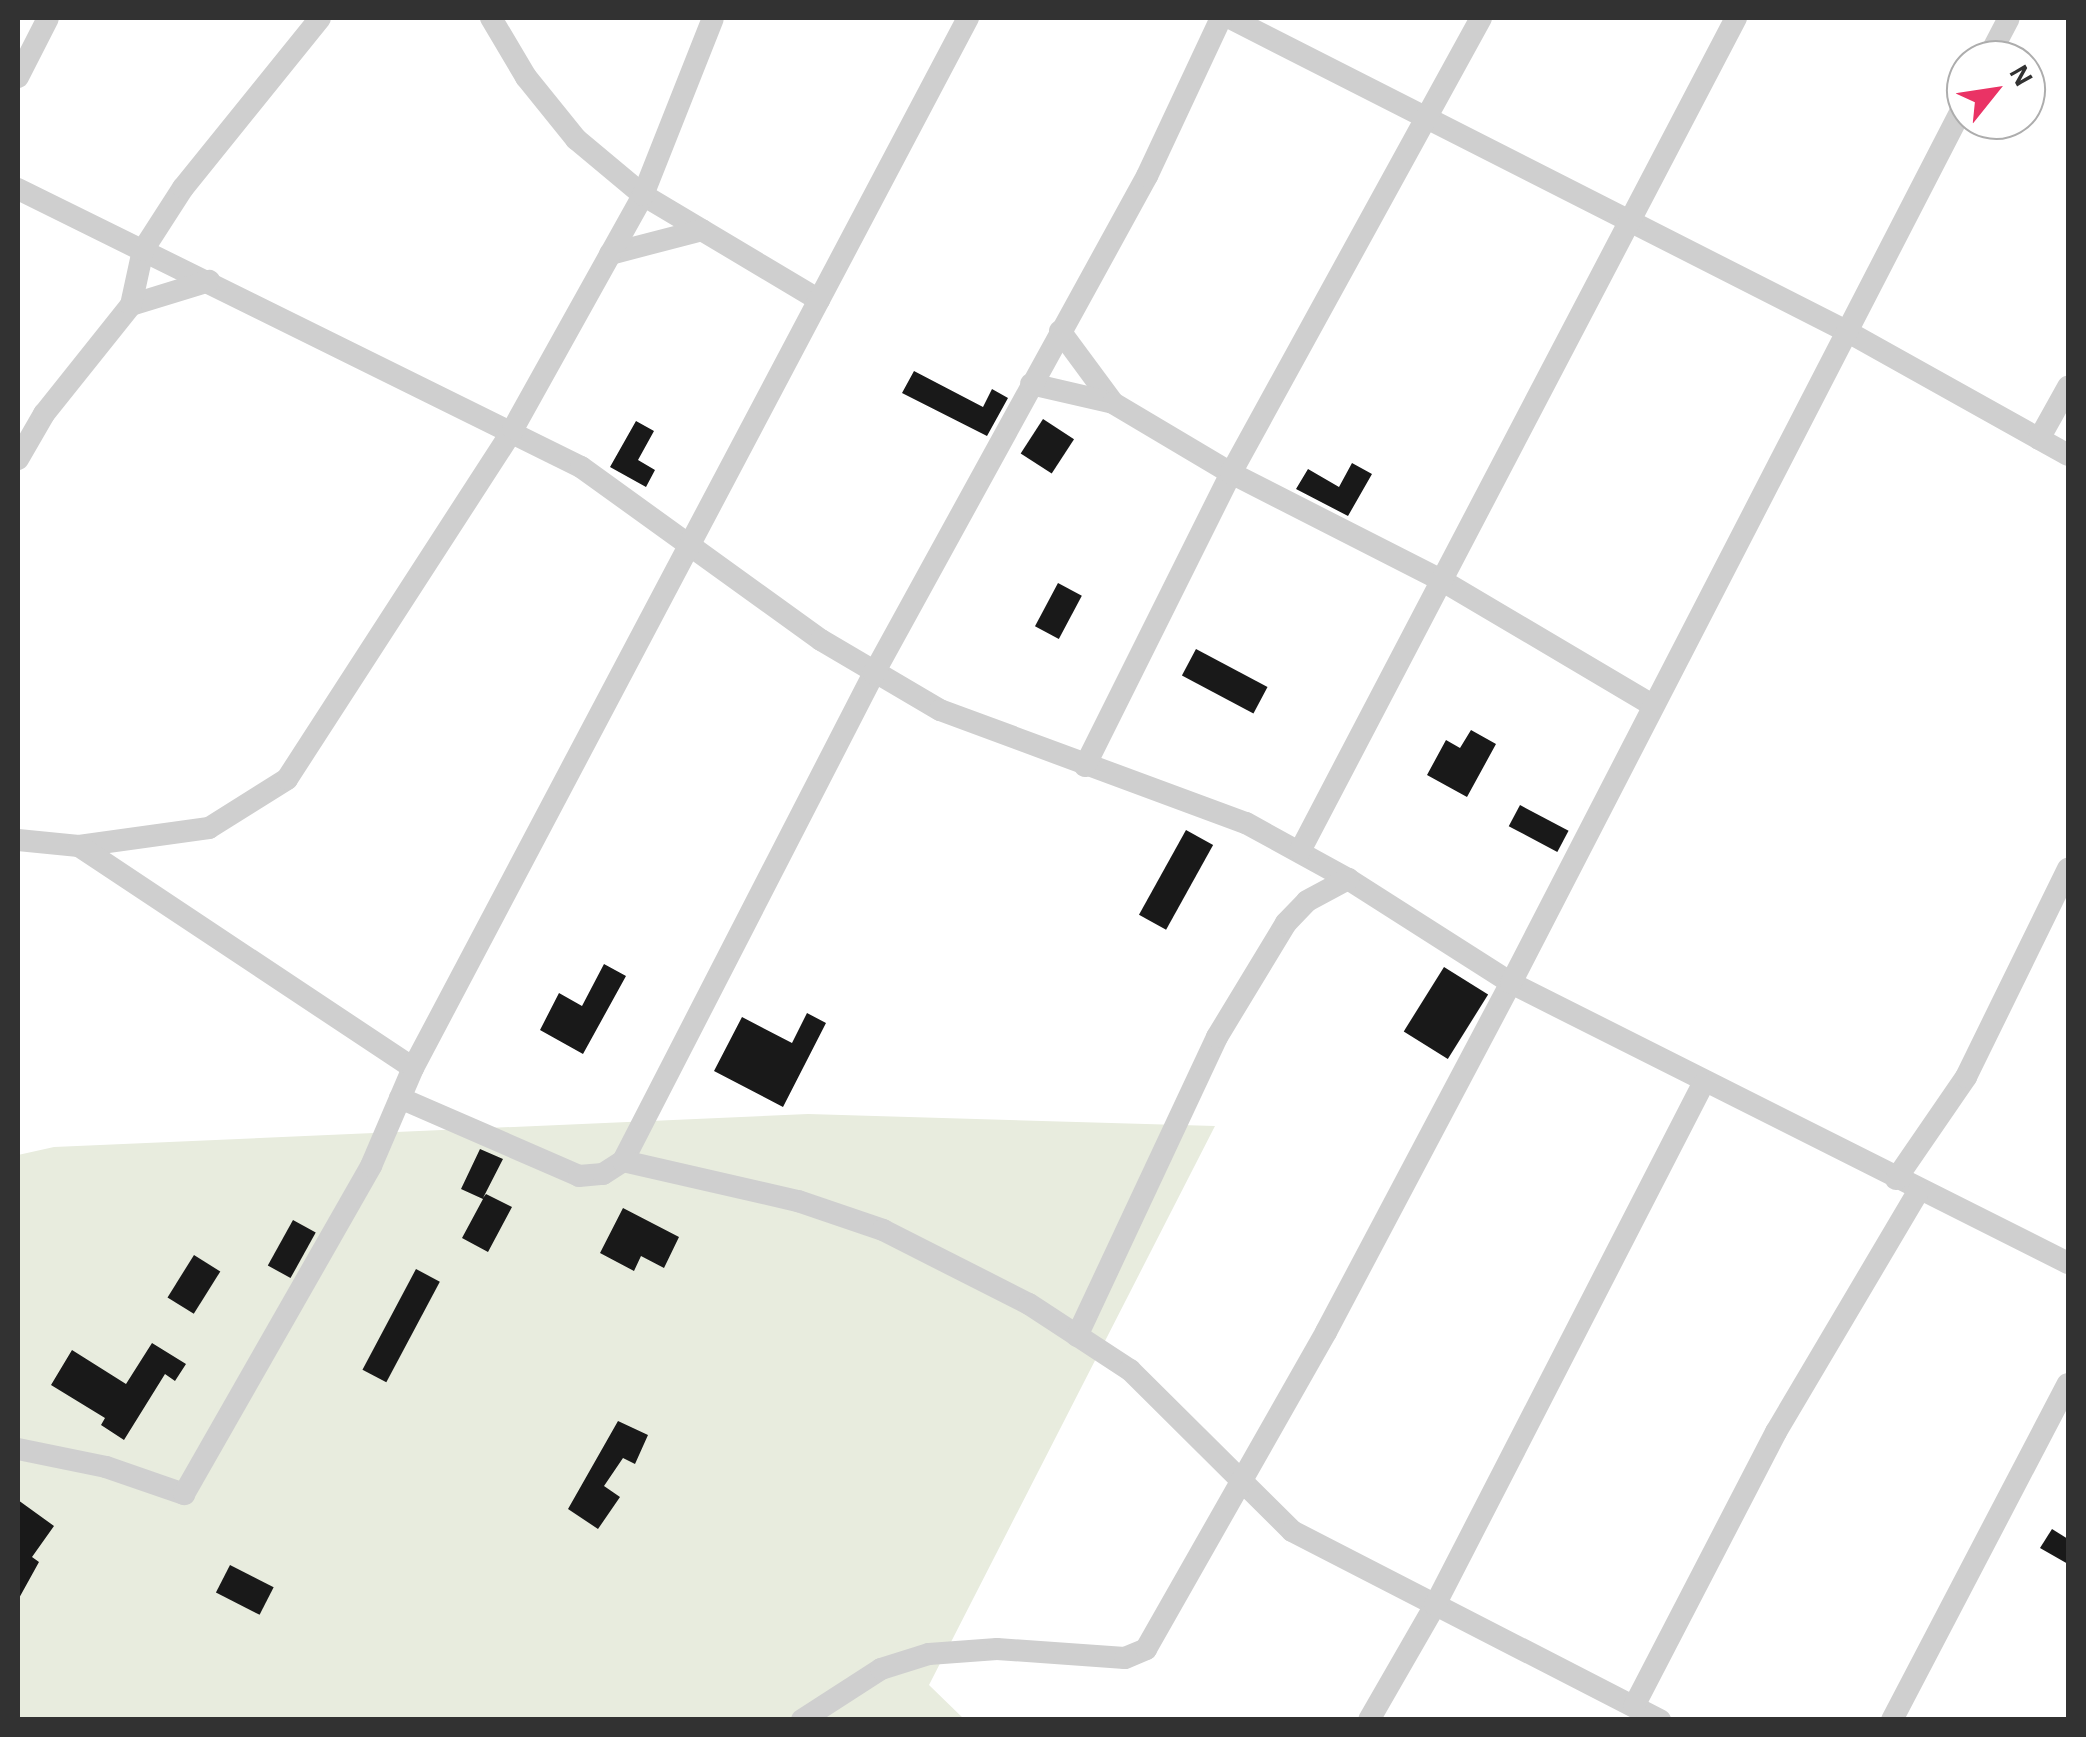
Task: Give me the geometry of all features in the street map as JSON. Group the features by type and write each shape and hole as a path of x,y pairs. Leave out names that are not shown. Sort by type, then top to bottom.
{"street":[{"path":"18,77 48,18"},
{"path":"18,459 44,414 131,306 142,250 236,117 320,18"},
{"path":"490,18 526,77 576,139 643,194 819,300"},
{"path":"18,840 80,846 209,828 287,778 513,429 643,194 713,18"},
{"path":"18,1449 106,1467 184,1494 371,1166 413,1068 694,544 968,18"},
{"path":"400,1098 579,1176 604,1174 623,1160 874,673 1186,100 1220,18"},
{"path":"1230,18 1428,117 1630,225 1848,332 2068,455"},
{"path":"1085,766 1231,473 1482,18"},
{"path":"1300,851 1736,18"},
{"path":"802,1720 881,1669 929,1654 997,1649 1138,1656 1326,1332 1946,140"},
{"path":"18,189 513,429 694,544 745,588 874,673 940,710 1246,823 1348,879 1510,983 1703,1084 2068,1264"},
{"path":"610,254 702,230"},
{"path":"131,306 209,281"},
{"path":"1060,331 1113,403"},
{"path":"1031,384 1113,403 1231,473 1441,580 1652,705"},
{"path":"2040,439 2068,387"},
{"path":"80,846 413,1068"},
{"path":"1896,1180 1966,1078 2068,869"},
{"path":"1077,1336 1217,1037 1286,923 1308,900 1348,879"},
{"path":"1369,1720 1435,1605 1703,1084"},
{"path":"623,1160 798,1201 884,1230 1077,1336 1190,1423 1238,1480 1292,1531 1660,1720"},
{"path":"1634,1706 1776,1432 1919,1190"},
{"path":"1892,1720 2068,1384"}],"shaded area":[{"path":"808,1114 1215,1126 929,1685 965,1720 18,1719 18,1155 54,1147"}],"building":[{"path":"914,371 983,407 992,389 1008,398 987,436 902,393"},
{"path":"1043,419 1074,439 1052,474 1021,453"},
{"path":"636,421 654,431 638,460 655,470 646,487 610,467"},
{"path":"1352,463 1372,474 1348,516 1296,489 1308,469 1339,487"},
{"path":"1058,583 1082,596 1059,639 1035,626"},
{"path":"1196,649 1268,687 1253,714 1182,675"},
{"path":"1471,730 1496,744 1467,797 1427,775 1446,740 1460,748"},
{"path":"1520,805 1569,831 1557,852 1509,826"},
{"path":"1186,830 1213,845 1166,930 1139,915"},
{"path":"604,964 626,976 583,1054 540,1030 559,993 582,1006"},
{"path":"1444,967 1488,995 1448,1059 1404,1031"},
{"path":"807,1013 826,1023 783,1107 714,1071 742,1017 792,1043"},
{"path":"480,1149 503,1159 483,1198 486,1194 512,1207 488,1252 462,1238 483,1199 461,1189"},
{"path":"623,1208 679,1237 664,1268 641,1256 634,1271 600,1253"},
{"path":"293,1220 316,1233 291,1278 268,1265"},
{"path":"194,1255 220,1271 194,1314 168,1297"},
{"path":"416,1269 440,1282 386,1382 362,1370"},
{"path":"152,1343 186,1364 175,1381 165,1374 124,1440 101,1425 105,1418 51,1385 72,1350 126,1384"},
{"path":"618,1421 648,1435 635,1464 623,1458 604,1486 620,1497 598,1529 568,1509"},
{"path":"18,1500 54,1526 32,1557 39,1562 18,1600"},
{"path":"2052,1529 2068,1539 2068,1564 2040,1548"},
{"path":"230,1565 274,1587 260,1615 216,1593"}]}
